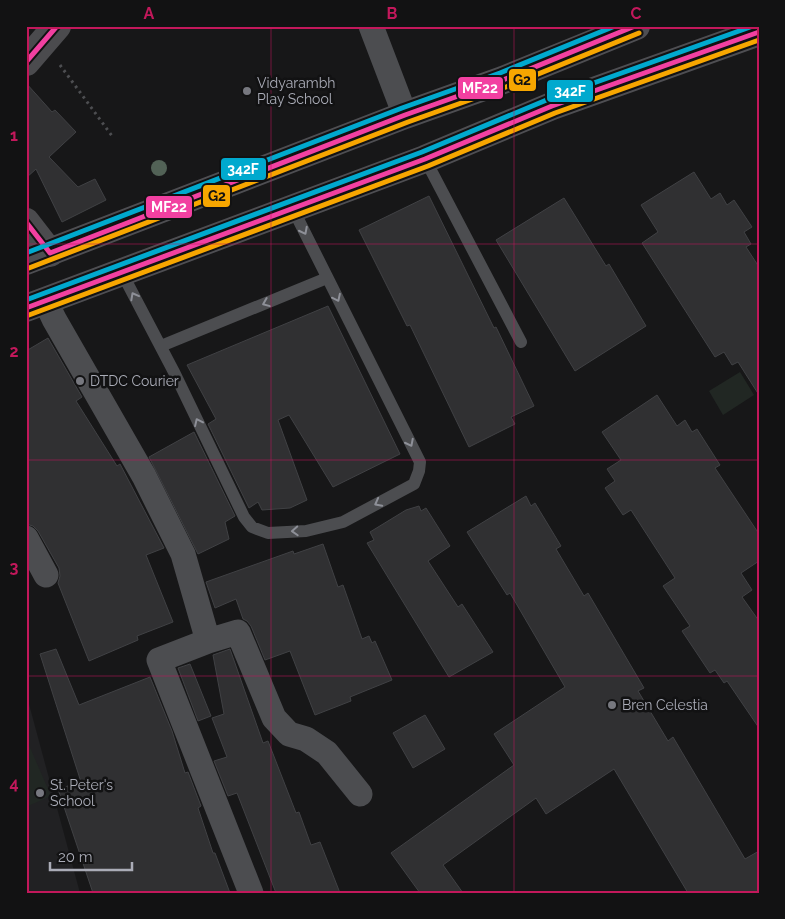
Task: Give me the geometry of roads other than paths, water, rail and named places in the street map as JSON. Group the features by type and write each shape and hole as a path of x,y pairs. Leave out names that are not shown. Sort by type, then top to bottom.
{"main road":[{"path":"26,222 38,257 405,115 503,80 632,27"},
{"path":"36,305 425,159 552,106 759,32"},
{"path":"26,62 51,34"}],"street":[{"path":"371,26 405,115"},
{"path":"36,305 54,320 144,476 182,554 208,641"},
{"path":"26,538 46,575"},
{"path":"251,893 159,660 208,641 238,632 274,718 289,734 306,739 327,753 360,794"}],"lane":[{"path":"425,159 521,342"},
{"path":"122,273 161,346 244,517 252,527 268,533 306,531 343,522 414,484 420,462 292,208"},
{"path":"161,346 327,278"}],"place":[{"name":"Vidyarambh Play School","path":"247,91"},
{"name":"DTDC Courier","path":"80,381"},
{"name":"Bren Celestia","path":"612,705"},
{"name":"St. Peter's School","path":"40,793"}]}
